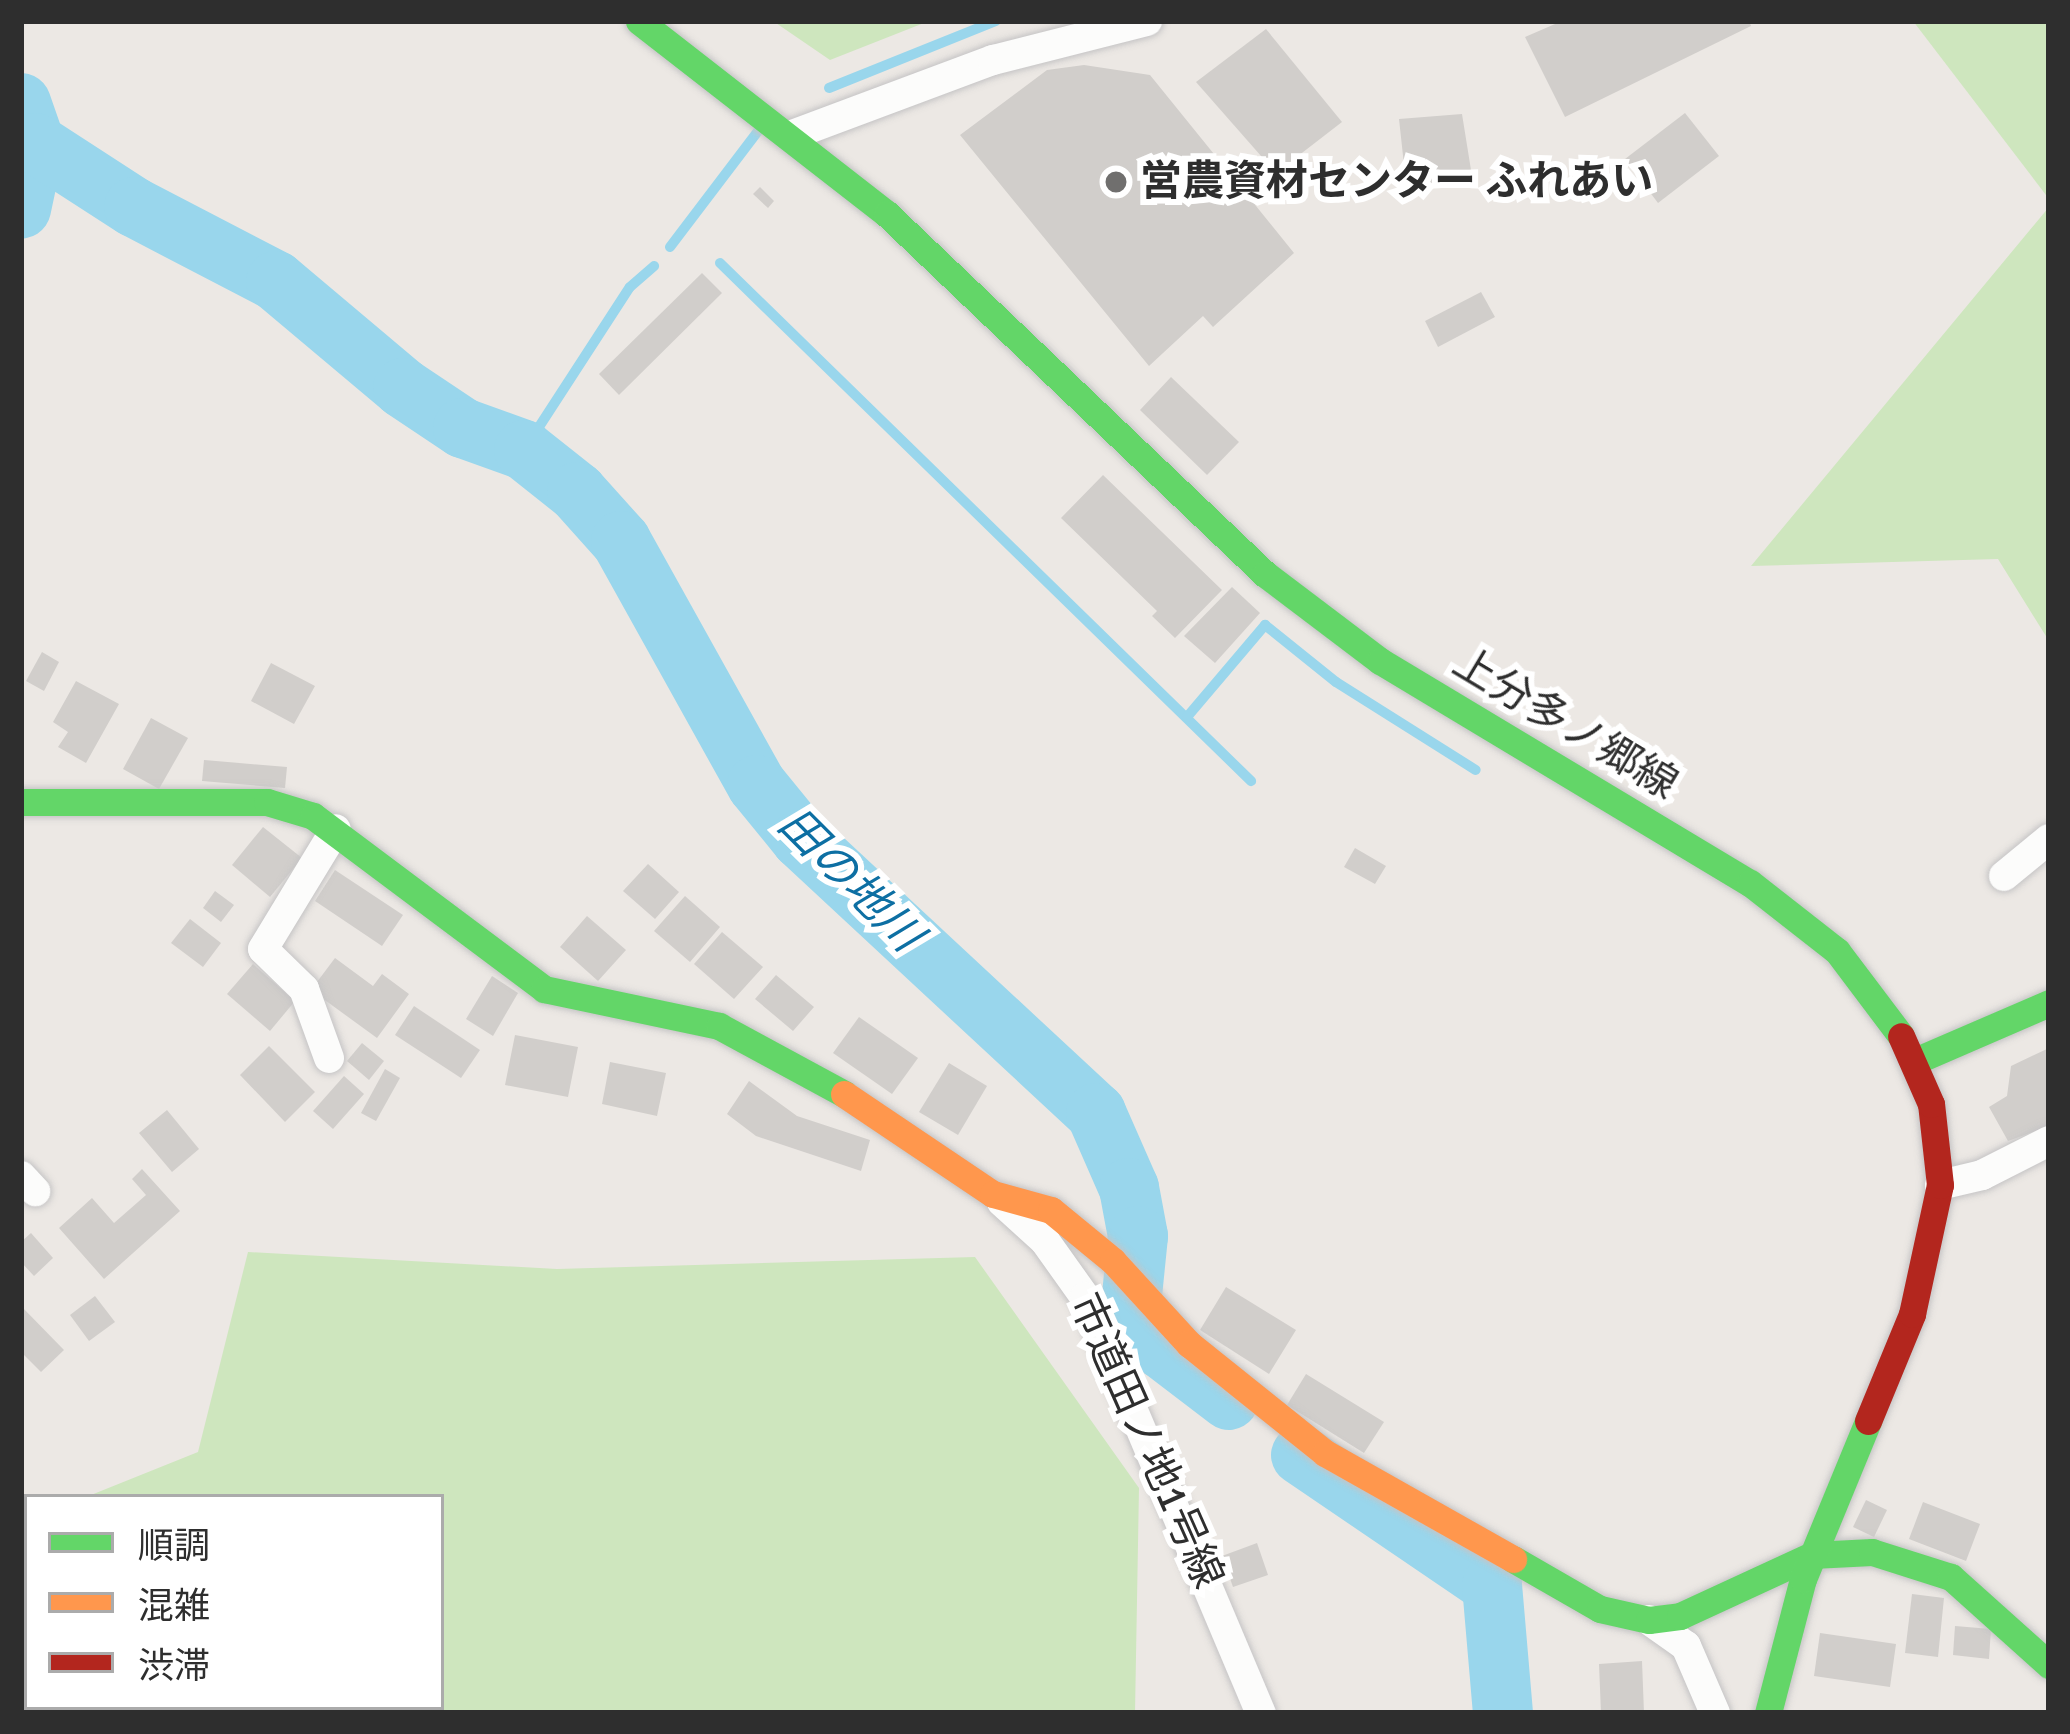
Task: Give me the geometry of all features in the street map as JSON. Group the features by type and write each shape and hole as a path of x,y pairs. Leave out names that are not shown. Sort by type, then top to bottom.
{"street":[{"name":"上分多ノ郷線","path":"639,21 792,135 963,284 1264,574 1380,661 1787,909 1863,978 1915,1061 1931,1104 1940,1185 1927,1271 1812,1556 1768,1713"},
{"path":"792,135 993,60 1147,21"},
{"path":"21,802 267,802 336,829 544,988 719,1026 820,1079 993,1194 1052,1210 1113,1262 1189,1344 1325,1453 1574,1598 1648,1620 1686,1646 1715,1713"},
{"path":"329,1058 304,989 263,949 336,829"},
{"path":"2004,876 2049,839"},
{"path":"1915,1061 2049,1003"},
{"path":"1940,1185 1982,1175 2049,1141"},
{"name":"市道田ノ地1号線","path":"993,1194 1045,1240 1084,1297 1261,1713"},
{"path":"1648,1620 1680,1616 1812,1556 1872,1552 1931,1565 2049,1665"}],"green space":[{"path":"773,21 929,21 830,60"},
{"path":"1913,21 2049,21 2049,199"},
{"path":"2049,207 2049,641 1998,559 1751,566"},
{"path":"248,1252 557,1269 975,1257 1139,1488 1135,1713 21,1713 24,1617 24,1710 444,1710 444,1494 93,1494 198,1452"}],"building":[{"path":"1562,21 1749,21 1751,26 1565,117 1525,37"},
{"path":"1266,29 1342,122 1276,173 1196,82"},
{"name":"営農資材センター ふれあい","path":"1084,65 1150,75 1294,253 1213,327 1203,316 1149,366 960,135 1047,70"},
{"path":"1685,113 1719,156 1658,203 1625,159"},
{"path":"1462,114 1471,170 1464,182 1400,193 1396,175 1405,174 1399,119"},
{"path":"760,187 774,201 768,208 753,194"},
{"path":"702,273 722,293 619,395 599,374"},
{"path":"1481,292 1495,317 1438,347 1425,321"},
{"path":"1171,377 1239,442 1207,475 1140,410"},
{"path":"1103,475 1222,590 1175,638 1152,616 1157,611 1061,518"},
{"path":"1232,587 1260,613 1215,663 1184,636"},
{"path":"42,652 59,662 44,691 26,681"},
{"path":"271,663 315,686 294,724 251,701"},
{"path":"76,681 119,704 86,763 58,747 68,732 53,722"},
{"path":"151,718 188,738 159,789 123,769"},
{"path":"204,760 287,767 285,788 202,781"},
{"path":"263,827 302,858 270,897 232,865"},
{"path":"1355,848 1386,866 1375,884 1344,867"},
{"path":"648,864 679,892 655,919 623,891"},
{"path":"335,870 403,915 382,946 315,901"},
{"path":"215,891 234,905 221,922 203,908"},
{"path":"685,896 720,927 690,962 654,931"},
{"path":"587,916 626,950 598,981 560,947"},
{"path":"190,919 221,943 203,967 171,943"},
{"path":"722,932 763,967 734,999 694,964"},
{"path":"335,958 373,986 382,974 409,994 377,1038 311,990"},
{"path":"253,964 295,1001 270,1031 227,994"},
{"path":"776,975 814,1007 793,1031 755,999"},
{"path":"492,976 518,993 493,1036 466,1019"},
{"path":"414,1006 480,1050 461,1078 395,1035"},
{"path":"859,1017 918,1058 892,1094 833,1053"},
{"path":"515,1035 578,1047 568,1097 505,1085"},
{"path":"362,1043 384,1061 369,1080 347,1061"},
{"path":"269,1046 315,1092 285,1122 240,1075"},
{"path":"2049,1048 2049,1126 2008,1141 1989,1107 2007,1096 2011,1066"},
{"path":"610,1062 666,1073 657,1116 602,1104"},
{"path":"949,1063 987,1086 958,1135 919,1112"},
{"path":"385,1069 400,1078 376,1121 361,1113"},
{"path":"344,1076 364,1094 333,1129 313,1111"},
{"path":"749,1081 797,1116 870,1140 861,1171 756,1136 727,1114"},
{"path":"167,1110 199,1149 172,1172 139,1133"},
{"path":"142,1169 180,1211 104,1279 59,1228 92,1198 114,1223 146,1195 132,1179"},
{"path":"31,1233 53,1258 34,1276 21,1262 21,1242"},
{"path":"1226,1287 1296,1330 1269,1374 1200,1330"},
{"path":"95,1296 115,1322 89,1341 70,1315"},
{"path":"21,1306 64,1350 41,1372 21,1352"},
{"path":"1306,1374 1384,1422 1364,1453 1287,1405"},
{"path":"1866,1500 1887,1510 1874,1537 1853,1527"},
{"path":"1923,1502 1980,1524 1966,1561 1909,1539"},
{"path":"1257,1543 1268,1575 1233,1587 1222,1556"},
{"path":"1912,1594 1944,1598 1938,1657 1905,1653"},
{"path":"1955,1626 1991,1629 1989,1659 1953,1655"},
{"path":"1820,1633 1896,1644 1890,1687 1814,1676"},
{"path":"1642,1661 1644,1713 1601,1713 1599,1664"}],"waterway":[{"path":"829,88 996,21"},
{"path":"21,103 35,143 21,209"},
{"path":"670,247 761,127"},
{"name":"田の地川","path":"35,143 134,207 276,281 403,388 463,428 524,450 577,492 621,541 757,785 801,839 1096,1113 1129,1188 1138,1236 1131,1305 1162,1349 1229,1400"},
{"path":"720,263 1251,781"},
{"path":"524,450 630,287 654,266"},
{"path":"1187,717 1265,625 1336,682 1476,770"},
{"name":"田の地川","path":"1301,1455 1492,1585 1503,1713"}],"traffic: fast":[{"path":"639,21 887,214 1265,574 1380,661 1750,883 1837,951 1901,1036"},
{"path":"21,802 267,802 313,816 544,989 719,1026 844,1094"},
{"path":"1915,1061 2049,1003"},
{"path":"1768,1713 1803,1579 1868,1421"},
{"path":"1513,1559 1600,1609 1649,1620 1680,1616 1812,1555 1872,1552 1951,1577 2049,1665"}],"traffic: slow":[{"path":"844,1094 993,1194 1051,1210 1113,1261 1189,1344 1325,1453 1513,1559"}],"traffic: jam":[{"path":"1868,1421 1912,1314 1940,1185 1931,1104 1901,1036"}],"place":[{"name":"営農資材センター ふれあい","path":"1116,182"}]}
